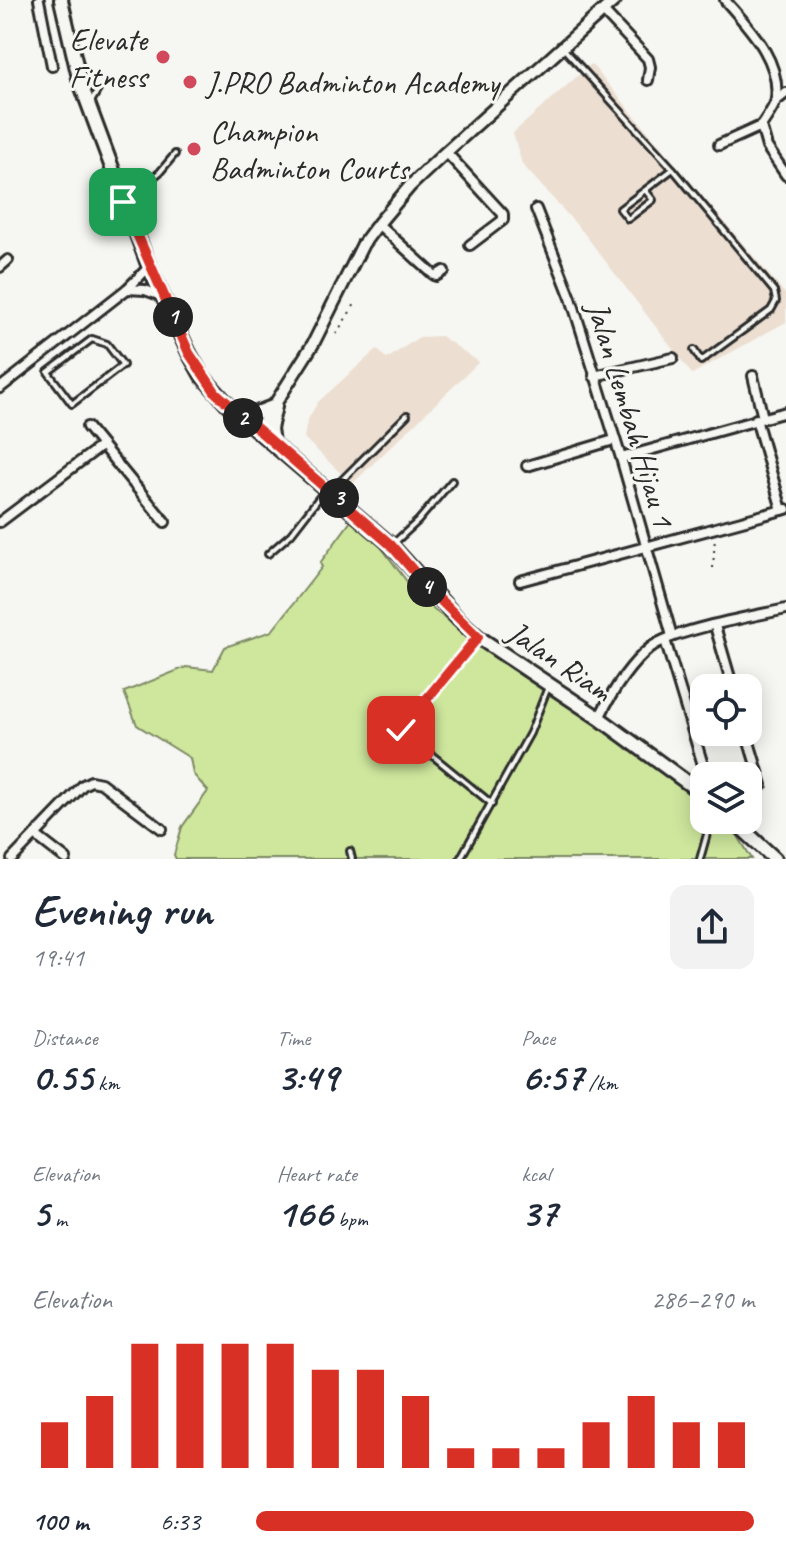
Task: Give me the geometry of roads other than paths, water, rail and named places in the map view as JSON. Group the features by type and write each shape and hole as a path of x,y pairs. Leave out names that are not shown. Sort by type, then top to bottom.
{"main road":[{"name":"Jalan Riam","path":"61,0 80,82 123,202 149,267 202,376 238,414 391,545 478,637 599,718 690,785"},
{"path":"238,414 257,413 275,406"},
{"path":"272,442 270,429 275,406"},
{"path":"748,834 775,859"}],"street":[{"path":"39,0 52,66"},
{"path":"258,431 313,344 363,244 378,224 410,186 615,0"},
{"path":"725,0 755,36 770,61 776,101"},
{"path":"603,11 648,59 648,80"},
{"path":"719,145 761,126 776,101 786,93"},
{"path":"761,126 767,147 786,175"},
{"path":"446,152 503,214 503,220 470,245"},
{"name":"Jalan Lembah Hijau 1","path":"536,209 571,298 621,458 702,762"},
{"path":"378,224 433,274 436,276 444,271"},
{"path":"0,267 8,260"},
{"path":"0,388 127,289 149,267"},
{"path":"127,289 145,290 164,297"},
{"path":"594,376 673,358"},
{"path":"520,581 784,510 760,419 753,376"},
{"path":"621,458 786,412"},
{"path":"87,427 165,522"},
{"path":"527,466 614,440"},
{"path":"0,522 101,446"},
{"path":"599,718 608,700 650,647 668,638 786,609"},
{"path":"715,626 729,674"},
{"path":"12,859 86,783 101,783 162,829"},
{"path":"35,835 66,859"}],"lane":[{"path":"562,47 673,169 774,291 776,301 771,310 701,361 694,350"},
{"path":"80,82 102,83 88,106"},
{"path":"123,202 160,172 175,154"},
{"path":"645,190 653,200 628,219 620,209 645,190 673,169"},
{"path":"77,327 88,342"},
{"path":"92,339 107,344 123,365 72,404 48,372 88,342 92,339"},
{"path":"268,554 407,415"},
{"path":"391,545 418,521 452,481"},
{"path":"478,637 401,730 492,804"},
{"path":"460,859 530,733 549,685"},
{"path":"700,859 707,834"},
{"path":"350,851 352,859"}],"place":[{"name":"Elevate Fitness","path":"163,57"},
{"name":"J.PRO Badminton Academy","path":"190,82"},
{"name":"Champion Badminton Courts","path":"194,149"}]}
